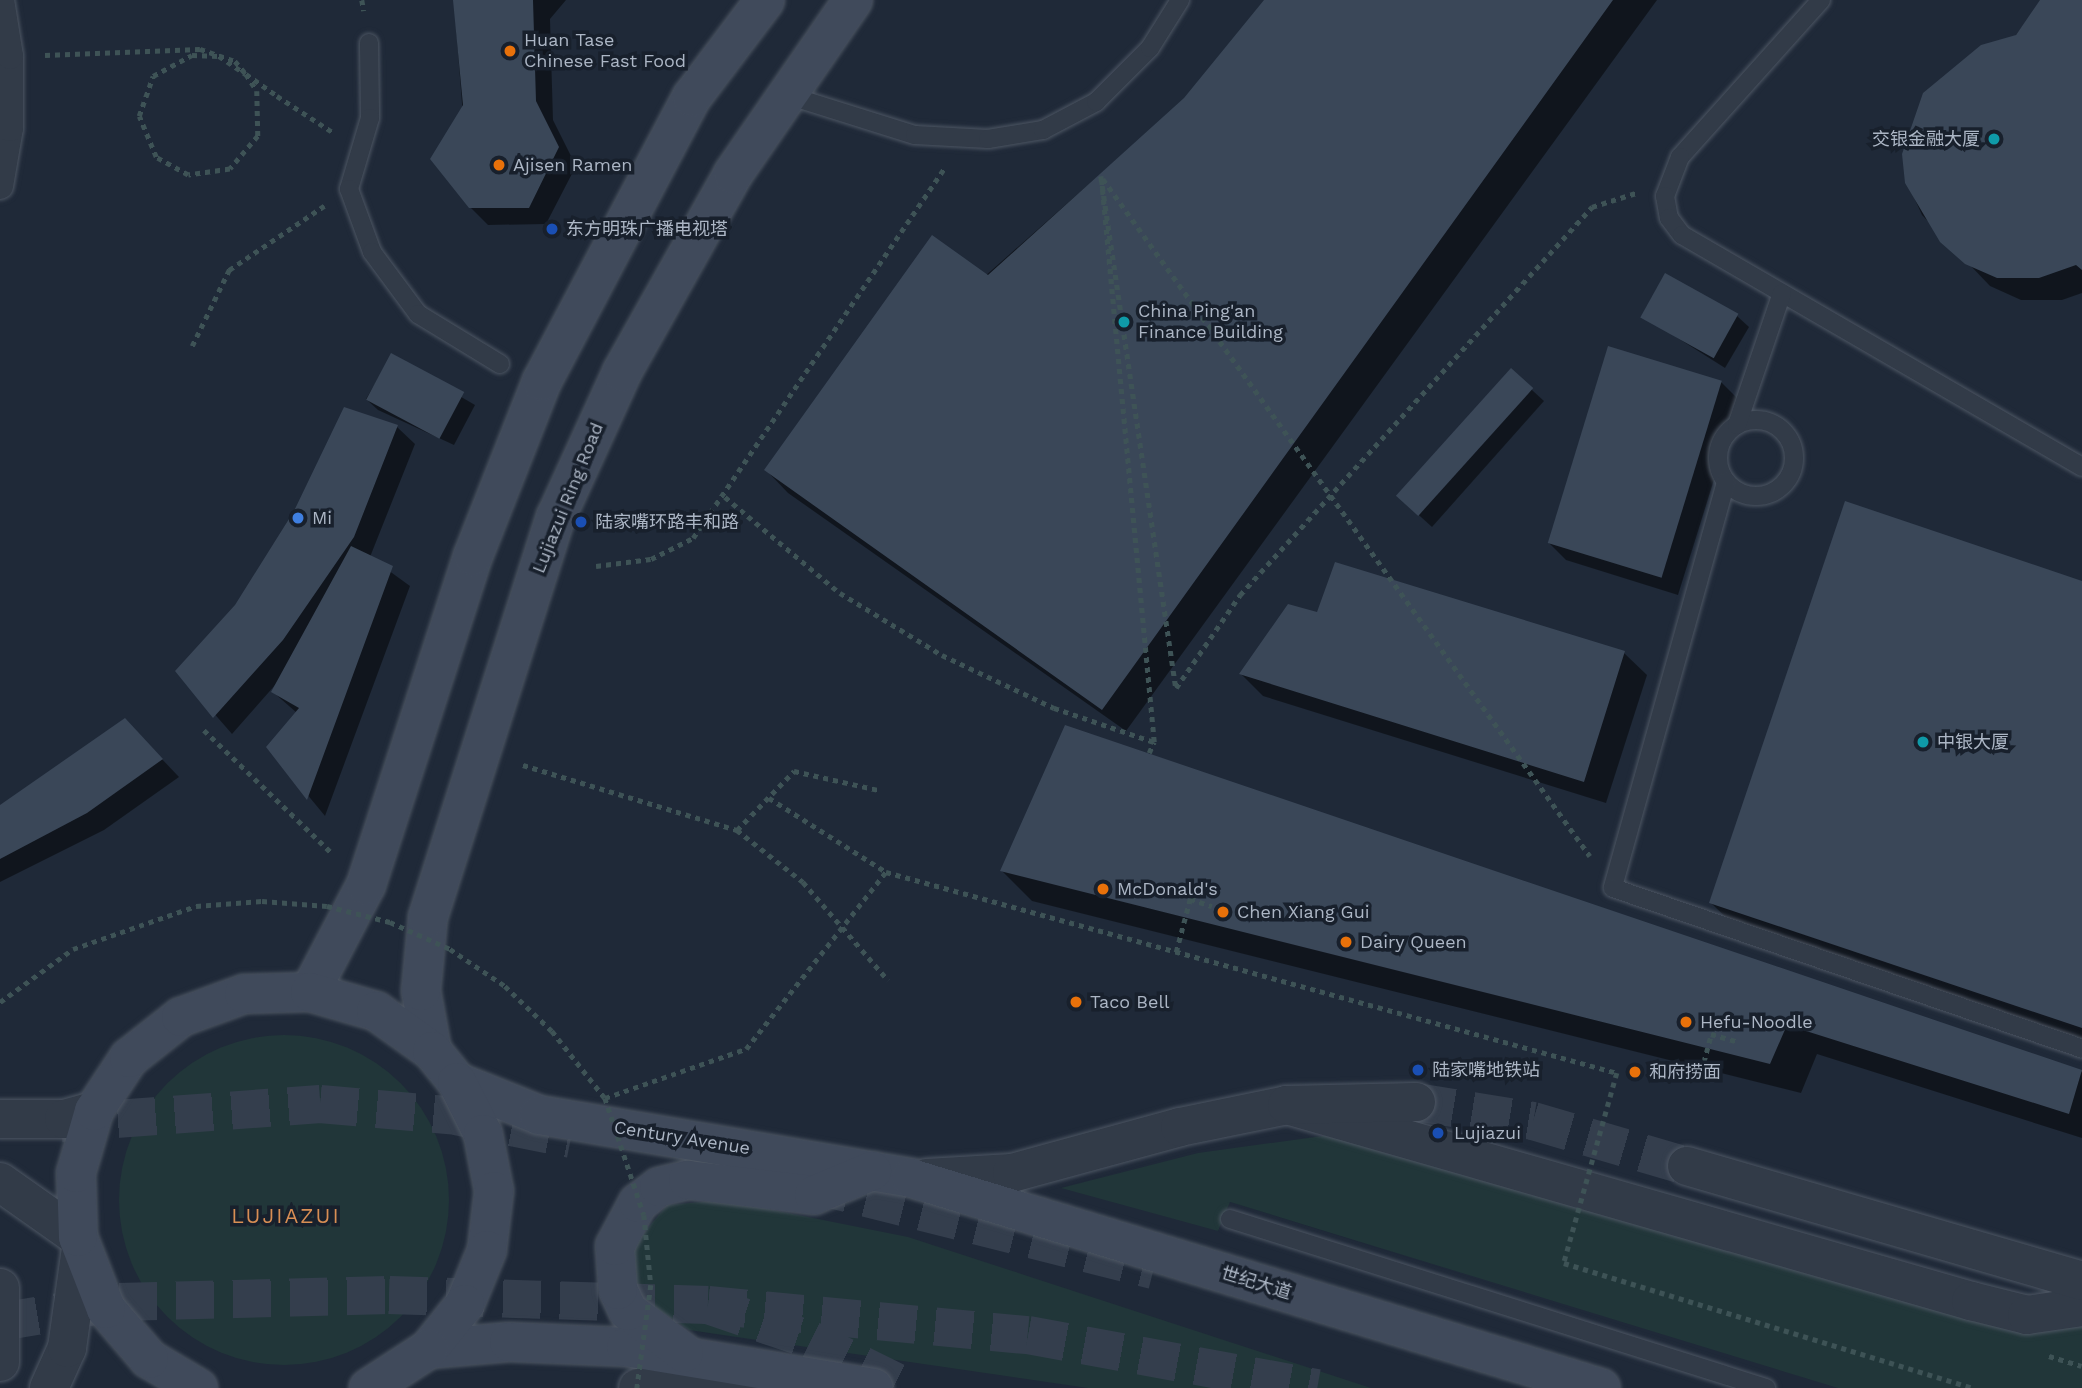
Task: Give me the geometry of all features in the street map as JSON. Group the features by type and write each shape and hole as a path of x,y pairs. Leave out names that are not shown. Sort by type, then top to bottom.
{"main road":[{"path":"310,992 366,885 473,556 542,381 692,97 765,0"},
{"name":"Lujiazui Ring Road","path":"432,1051 421,991 428,917 556,517 622,372 733,174 853,0"},
{"path":"198,1388 149,1359 106,1309 79,1243 76,1173 94,1111 129,1058 181,1017 244,994 310,992 376,1011 432,1051 457,1082 485,1146 494,1191 487,1250 465,1304 429,1349 369,1388"},
{"name":"Century Avenue","path":"457,1082 539,1115 911,1178"},
{"path":"704,1377 628,1311 618,1290 615,1246 638,1203 659,1187 688,1180 814,1195 872,1171"},
{"name":"世纪大道","path":"911,1178 1601,1388"},
{"path":"429,1349 509,1342 704,1377 782,1377 874,1388"},
{"path":"419,1388 429,1349"}],"street":[{"path":"0,186 10,128 10,56 1,0"},
{"path":"911,1178 1012,1174 1181,1127 1287,1105 1416,1102"},
{"path":"1287,1105 1971,1301 2027,1315 2082,1307"},
{"path":"0,1119 64,1119 94,1111"},
{"path":"1687,1166 2082,1281"},
{"path":"0,1182 79,1243 67,1348 49,1388"},
{"path":"0,1288 0,1362"},
{"path":"637,1388 704,1377"}],"lane":[{"path":"787,95 915,135 965,138 1043,130 1096,102 1150,48 1180,0"},
{"path":"1821,0 1680,157 1665,196 1682,235 2082,467"},
{"path":"369,43 374,84 349,190 372,252 418,314 500,364"},
{"path":"1782,293 1737,425 1717,458 1726,482 1613,888 2082,1049"},
{"path":"1726,482 1760,496 1782,486 1793,465 1784,432 1762,421 1737,425"},
{"path":"1230,1219 1766,1388"}],"path":[{"path":"10,56 200,49 219,56 358,149"},
{"path":"219,56 171,61 143,94 144,139 173,169 209,176 248,154 262,111 246,74"},
{"path":"596,566 651,559 693,538 725,497 965,138"},
{"path":"1101,176 1176,688 1240,595 1592,207 1626,192 1665,196"},
{"path":"1101,176 1154,742 1149,753"},
{"path":"1101,176 1613,888"},
{"path":"192,346 229,270 349,190"},
{"path":"725,497 840,593 942,655 1054,708 1154,742"},
{"path":"204,730 366,885"},
{"path":"523,765 737,830 803,882 888,980"},
{"path":"737,830 793,771 878,790"},
{"path":"769,798 886,872 1617,1073 1564,1264 1974,1388"},
{"path":"606,1098 747,1049 886,872"},
{"path":"1176,952 1190,899 1212,906"},
{"path":"0,1002 73,949 133,923 196,906 262,901 327,906 390,922 450,949 505,986 552,1031 606,1098 644,1215 652,1285 637,1388"},
{"path":"1701,1072 1711,1034 1736,1041"},
{"path":"2049,1356 2082,1366"}],"green space":[{"path":"284,1035 316,1039 347,1048 375,1063 400,1084 421,1109 436,1137 445,1168 449,1200 445,1232 436,1263 421,1291 400,1316 375,1337 347,1352 316,1361 284,1365 252,1361 221,1352 193,1337 168,1316 147,1291 132,1263 123,1232 119,1200 123,1168 132,1137 147,1109 168,1084 193,1063 221,1048 252,1039"},
{"path":"1344,1133 2082,1320 2082,1388 1838,1388 1230,1202 1218,1231 1061,1188 1198,1153"},
{"path":"723,1200 908,1237 1371,1388 1088,1388 689,1330 633,1293 628,1252 667,1205"}],"building":[{"path":"453,0 533,0 536,101 559,147 529,208 469,208 430,159 463,105"},
{"name":"China Ping'an Finance Building","path":"1264,0 1613,0 1102,710 764,470 932,235 988,275 1184,98"},
{"name":"交银金融大厦","path":"2040,0 2082,0 2082,270 2076,265 2039,278 1997,278 1965,264 1940,242 1905,183 1902,154 1923,93 1981,45 2016,35"},
{"path":"1665,273 1738,314 1714,358 1640,318"},
{"path":"1608,346 1722,381 1662,578 1548,543"},
{"path":"391,353 464,392 439,439 366,400"},
{"path":"1511,368 1533,388 1418,516 1396,496"},
{"path":"344,407 398,425 354,537 283,640 213,718 175,671 235,605 294,511"},
{"name":"中银大厦","path":"1845,501 2082,581 2082,1028 1709,903"},
{"path":"351,546 393,566 307,800 266,747 299,708 271,692"},
{"path":"1335,562 1625,651 1584,782 1239,674 1288,604 1317,612"},
{"path":"125,718 163,759 87,813 0,859 0,805"},
{"path":"1065,725 2082,1070 2069,1114 1787,1025 1770,1064 1000,871"}],"tunnel":[{"path":"1416,1102 1533,1121 1687,1166"},
{"path":"61,1123 320,1104 456,1116 571,1139"},
{"path":"811,1184 1153,1270"},
{"path":"0,1322 119,1302 389,1295 708,1305 811,1340 908,1388"},
{"path":"708,1305 1028,1335 1317,1388"}],"place":[{"name":"Huan Tase Chinese Fast Food","path":"510,51"},
{"name":"交银金融大厦","path":"1994,139"},
{"name":"Ajisen Ramen","path":"499,165"},
{"name":"东方明珠广播电视塔","path":"552,229"},
{"name":"China Ping'an Finance Building","path":"1124,322"},
{"name":"Mi","path":"298,518"},
{"name":"陆家嘴环路丰和路","path":"581,522"},
{"name":"中银大厦","path":"1923,742"},
{"name":"McDonald's","path":"1103,889"},
{"name":"Chen Xiang Gui","path":"1223,912"},
{"name":"Dairy Queen","path":"1346,942"},
{"name":"Taco Bell","path":"1076,1002"},
{"name":"Hefu-Noodle","path":"1686,1022"},
{"name":"陆家嘴地铁站","path":"1418,1070"},
{"name":"和府捞面","path":"1635,1072"},
{"name":"Lujiazui","path":"1438,1133"}],"district":[{"name":"LUJIAZUI","path":"286,1216"}]}
